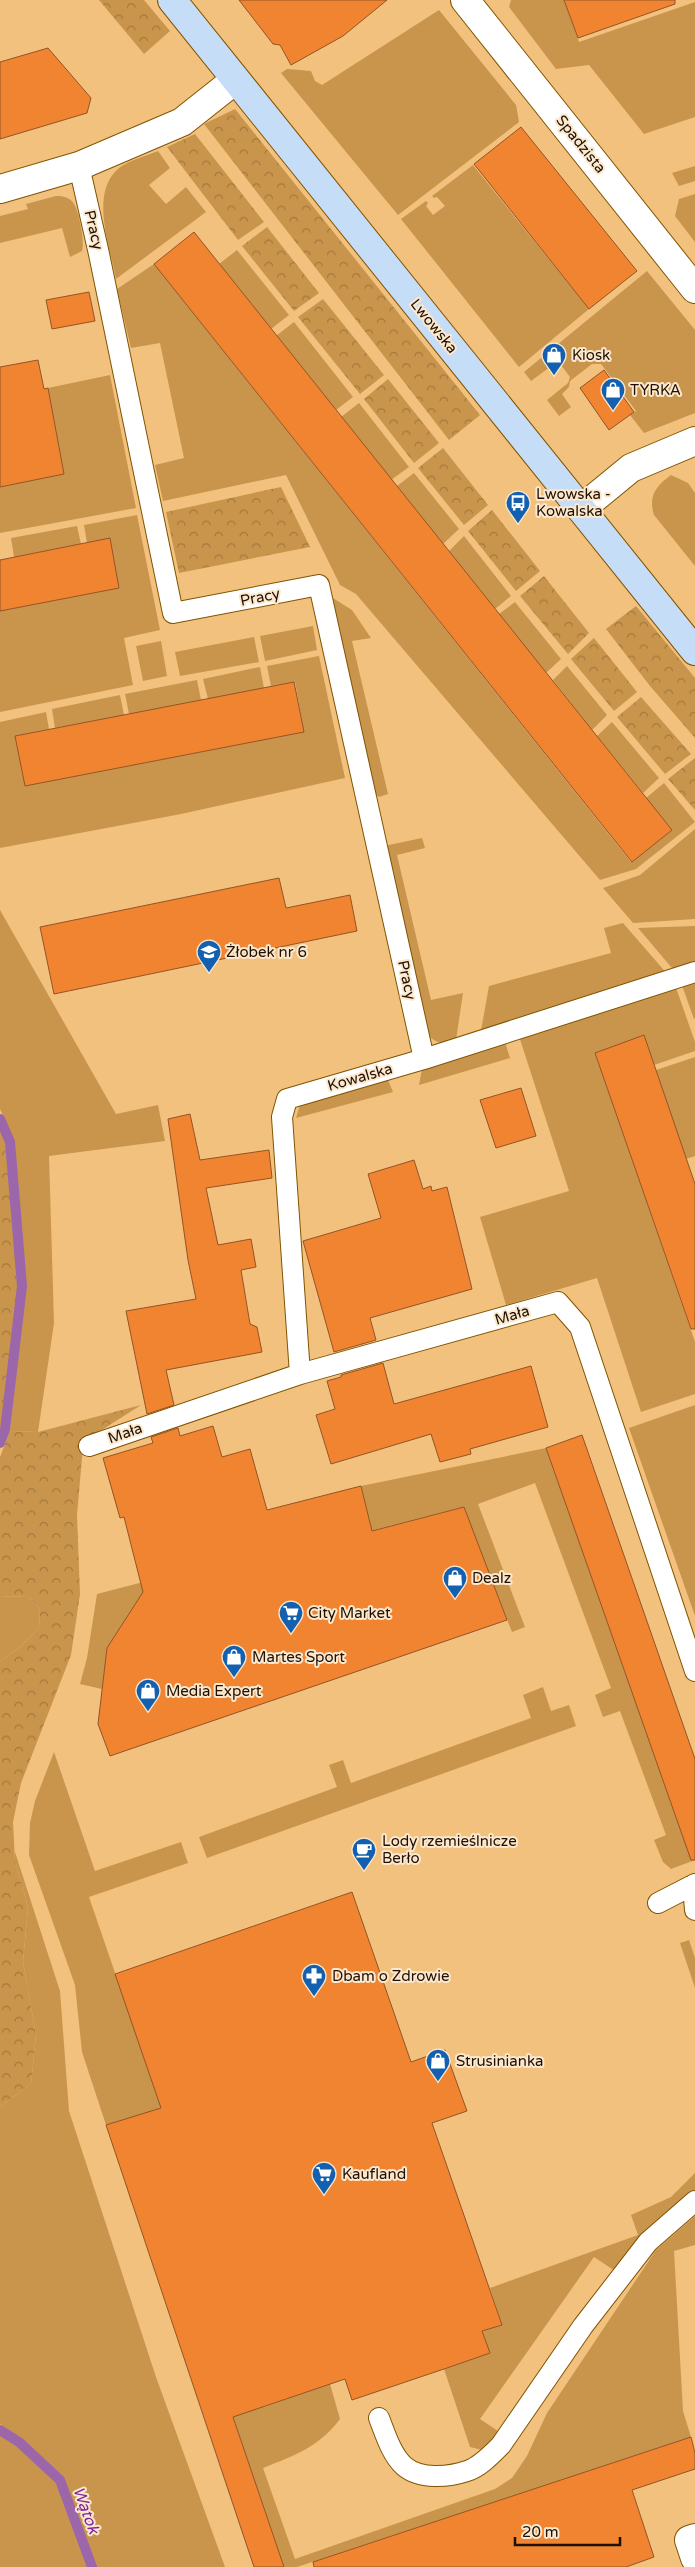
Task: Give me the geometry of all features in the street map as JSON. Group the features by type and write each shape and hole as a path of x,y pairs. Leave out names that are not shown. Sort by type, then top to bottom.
{"street":[{"name":"Lwowska","path":"172,0 695,652"},
{"name":"Spadzista","path":"465,0 695,289"},
{"path":"0,189 78,166 182,122 235,80"},
{"path":"581,508 631,468 691,449"},
{"path":"695,2538 689,2540 695,2558"}],"lane":[{"name":"Pracy","path":"78,166 99,254 173,613 319,585 424,1059"},
{"name":"Kowalska","path":"300,1374 282,1117 287,1099 424,1059 695,972"},
{"name":"Mała","path":"89,1446 300,1374 558,1302 580,1327 695,1671"},
{"path":"658,1903 694,1884 695,1910"},
{"path":"379,2418 389,2443 404,2466 427,2476 468,2471 489,2457 501,2445 584,2326 648,2242 695,2201"}],"green space":[{"path":"99,0 144,0 170,31 144,54"},
{"path":"511,0 564,0 579,42 695,2 695,117 644,134 589,65 556,69 509,7"},
{"path":"439,10 516,105 519,122 398,215 281,73 287,69 311,71 315,81 322,85"},
{"path":"235,109 480,415 449,440 204,124"},
{"path":"195,134 264,222 238,240 167,147"},
{"path":"158,151 170,168 149,185 166,204 186,187 206,212 116,279 104,221 103,205 105,191 110,179 119,168 133,160"},
{"path":"473,165 589,309 519,367 401,219 426,201 428,203 426,206 433,215 445,206 437,197 434,198 432,196"},
{"path":"695,166 695,181 679,186 672,173"},
{"path":"695,194 695,242 675,216 679,199"},
{"path":"56,196 68,198 76,208 82,234 82,251 70,257 62,228 0,243 0,216 28,209 26,204"},
{"path":"267,227 319,293 294,311 242,246"},
{"path":"237,250 289,315 271,329 219,264"},
{"path":"154,264 631,862 672,830 646,798 664,783 695,822 636,869 600,880 356,594 340,585 286,475 163,501 155,465 184,458 160,343 131,348 117,289"},
{"path":"647,271 695,330 695,413 644,433 630,415 636,411 601,364 592,364 570,381 569,387 562,394 571,407 559,416 547,400 568,383 570,377 558,361 531,381 524,372"},
{"path":"323,299 384,375 360,394 298,317"},
{"path":"294,322 353,397 336,410 276,336"},
{"path":"110,375 136,508 0,533 0,487 64,473 48,388"},
{"path":"388,379 439,443 414,463 364,399"},
{"path":"359,403 409,467 391,480 341,417"},
{"path":"443,448 488,505 464,525 418,468"},
{"path":"414,473 459,529 443,544 397,486"},
{"path":"671,475 688,483 695,493 695,566 654,515 652,508 653,497 657,487"},
{"path":"281,487 310,547 179,573 166,512"},
{"path":"492,510 540,571 516,591 468,531"},
{"path":"137,515 160,630 124,638 133,685 0,712 0,611 119,588 110,539 87,543 84,525"},
{"path":"77,526 81,544 14,557 11,538"},
{"path":"464,536 511,596 495,609 449,551"},
{"path":"544,576 589,633 568,654 520,596"},
{"path":"328,595 352,610 371,638 352,641 388,794 379,797 373,792"},
{"path":"515,602 561,659 546,673 499,614"},
{"path":"636,606 695,678 695,738 650,686 606,629"},
{"path":"313,626 317,650 265,661 260,636"},
{"path":"254,637 259,662 180,676 175,652"},
{"path":"594,638 637,692 614,711 571,659"},
{"path":"161,641 167,676 143,681 136,646"},
{"path":"319,656 345,778 181,814 0,848 0,722 46,712 49,729 15,736 25,786 304,732 295,682 271,686 267,666"},
{"path":"567,666 607,715 592,730 553,680"},
{"path":"260,667 264,688 208,699 203,679"},
{"path":"197,680 201,700 129,714 125,694"},
{"path":"120,695 124,715 55,728 52,709"},
{"path":"641,697 691,754 665,774 617,717"},
{"path":"612,722 659,778 643,793 597,736"},
{"path":"695,758 695,810 668,779"},
{"path":"695,829 695,919 633,923 603,888 640,875"},
{"path":"422,838 425,848 397,855 431,1000 463,993 456,1040 445,1042 435,1041 429,1036 384,846"},
{"path":"0,910 116,1114 158,1105 165,1141 49,1156 54,1323 38,1432 10,1431 25,1287 14,1141 0,1109"},
{"path":"623,923 669,976 480,1036 489,986 611,953 604,928"},
{"path":"695,926 695,969 677,974 638,928"},
{"path":"695,975 695,1018 694,1019 680,980"},
{"path":"674,982 695,1042 695,1051 654,1065 644,1036 595,1053 695,1342 695,1394 641,1412 597,1278 506,1305 480,1217 569,1191 518,1033"},
{"path":"504,1039 510,1058 419,1085 423,1064"},
{"path":"695,1057 695,1156 686,1159 656,1070"},
{"path":"386,1075 393,1092 296,1118 300,1105"},
{"path":"0,1126 7,1142 18,1286 0,1434"},
{"path":"141,1405 86,1440 83,1446 77,1515 80,1594 71,1655 21,1783 13,1822 15,1861 28,1907 23,1962 36,2035 31,2084 0,2107 0,1661 19,1648 39,1628 40,1609 28,1596 0,1597 0,1457 10,1431 38,1432"},
{"path":"695,1405 695,1616 629,1428"},
{"path":"546,1448 683,1837 695,1835 695,1860 671,1869 663,1862 654,1840 666,1835 620,1711 603,1717 595,1695 611,1688 535,1483 478,1504 525,1627 512,1632 463,1507 146,1589 107,1648 102,1689 80,1684 87,1658 97,1594 370,1523 361,1486"},
{"path":"28,1596 40,1609 39,1628 19,1648 0,1661 0,1597"},
{"path":"543,1687 551,1711 569,1705 576,1726 207,1858 199,1837 337,1787 329,1765 343,1760 351,1783 531,1718 523,1695"},
{"path":"54,1752 95,1871 181,1842 188,1863 89,1897 264,2407 330,2384 340,2419 323,2437 305,2450 263,2468 295,2559 495,2489 512,2478 527,2456 547,2413 656,2250 695,2216 695,2245 674,2251 683,2411 691,2437 297,2567 284,2567 157,2193 131,2202 125,2182 151,2173 133,2117 106,2125 82,2052 75,1985 29,1855 30,1823 35,1801"},
{"path":"15,1852 60,1991 69,2111 156,2377 225,2567 96,2567 63,2476 22,2439 0,2424 0,2107 31,2084 36,2035 23,1962 28,1907 15,1861"},
{"path":"689,1940 695,1958 695,1988 680,1943"},
{"path":"695,2173 695,2193 615,2271 594,2257 480,2419 501,2433 492,2444 482,2450 470,2447 444,2369 490,2353 482,2331 502,2325 490,2288 638,2235 631,2215 671,2197"},
{"path":"0,2433 16,2444 57,2480 89,2567 0,2567"}],"building":[{"path":"239,0 387,0 343,36 291,65 280,45 273,44"},
{"path":"564,0 675,0 675,4 578,38"},
{"path":"48,48 91,98 87,113 0,139 0,62"},
{"path":"521,127 637,271 589,309 474,164"},
{"path":"194,232 672,830 632,862 154,264"},
{"path":"89,292 95,321 52,329 46,300"},
{"path":"38,360 44,389 48,388 64,474 0,487 0,367"},
{"path":"604,370 634,412 609,430 580,388"},
{"path":"110,538 119,588 0,611 0,560"},
{"path":"294,682 304,732 25,786 15,736"},
{"name":"Żłobek nr 6","path":"279,878 286,908 350,895 357,931 54,994 40,927"},
{"path":"644,1035 695,1184 695,1329 691,1329 595,1053"},
{"path":"521,1088 536,1136 496,1148 480,1100"},
{"path":"190,1114 200,1160 269,1150 272,1178 206,1188 218,1245 251,1239 256,1267 241,1270 250,1324 257,1327 262,1352 166,1370 174,1405 147,1414 126,1311 196,1299 188,1260 168,1119"},
{"path":"414,1160 423,1189 431,1186 432,1191 447,1187 472,1289 370,1318 376,1340 334,1352 303,1241 381,1218 368,1174"},
{"path":"383,1363 394,1404 531,1366 548,1427 470,1449 471,1454 440,1462 431,1434 331,1464 316,1415 335,1409 327,1381"},
{"name":"City Market","path":"213,1426 222,1457 250,1449 267,1510 361,1486 372,1531 464,1507 507,1620 110,1756 98,1724 107,1648 143,1592 124,1517 120,1518 103,1458 153,1443 151,1437 178,1428 180,1436"},
{"path":"582,1435 695,1759 695,1860 691,1860 546,1448"},
{"name":"Kaufland","path":"352,1892 411,2062 445,2050 467,2111 432,2123 502,2325 482,2331 490,2353 444,2369 352,2400 345,2379 233,2417 284,2567 254,2567 106,2125 161,2108 115,1974"},
{"path":"691,2437 695,2453 695,2469 632,2490 654,2557 626,2567 314,2567 313,2562"}],"waterway":[{"name":"Wątok","path":"0,1119 10,1142 22,1286 5,1430 0,1443"},
{"name":"Wątok","path":"0,2430 19,2442 60,2480 92,2567"}],"place":[{"name":"Kiosk","path":"554,376"},
{"name":"TYRKA","path":"613,411"},
{"name":"Lwowska - Kowalska","path":"518,524"},
{"name":"Żłobek nr 6","path":"209,973"},
{"name":"Dealz","path":"455,1599"},
{"name":"City Market","path":"291,1634"},
{"name":"Martes Sport","path":"234,1678"},
{"name":"Media Expert","path":"148,1712"},
{"name":"Lody rzemieślnicze Berło","path":"364,1871"},
{"name":"Dbam o Zdrowie","path":"314,1997"},
{"name":"Strusinianka","path":"438,2082"},
{"name":"Kaufland","path":"324,2195"}]}
